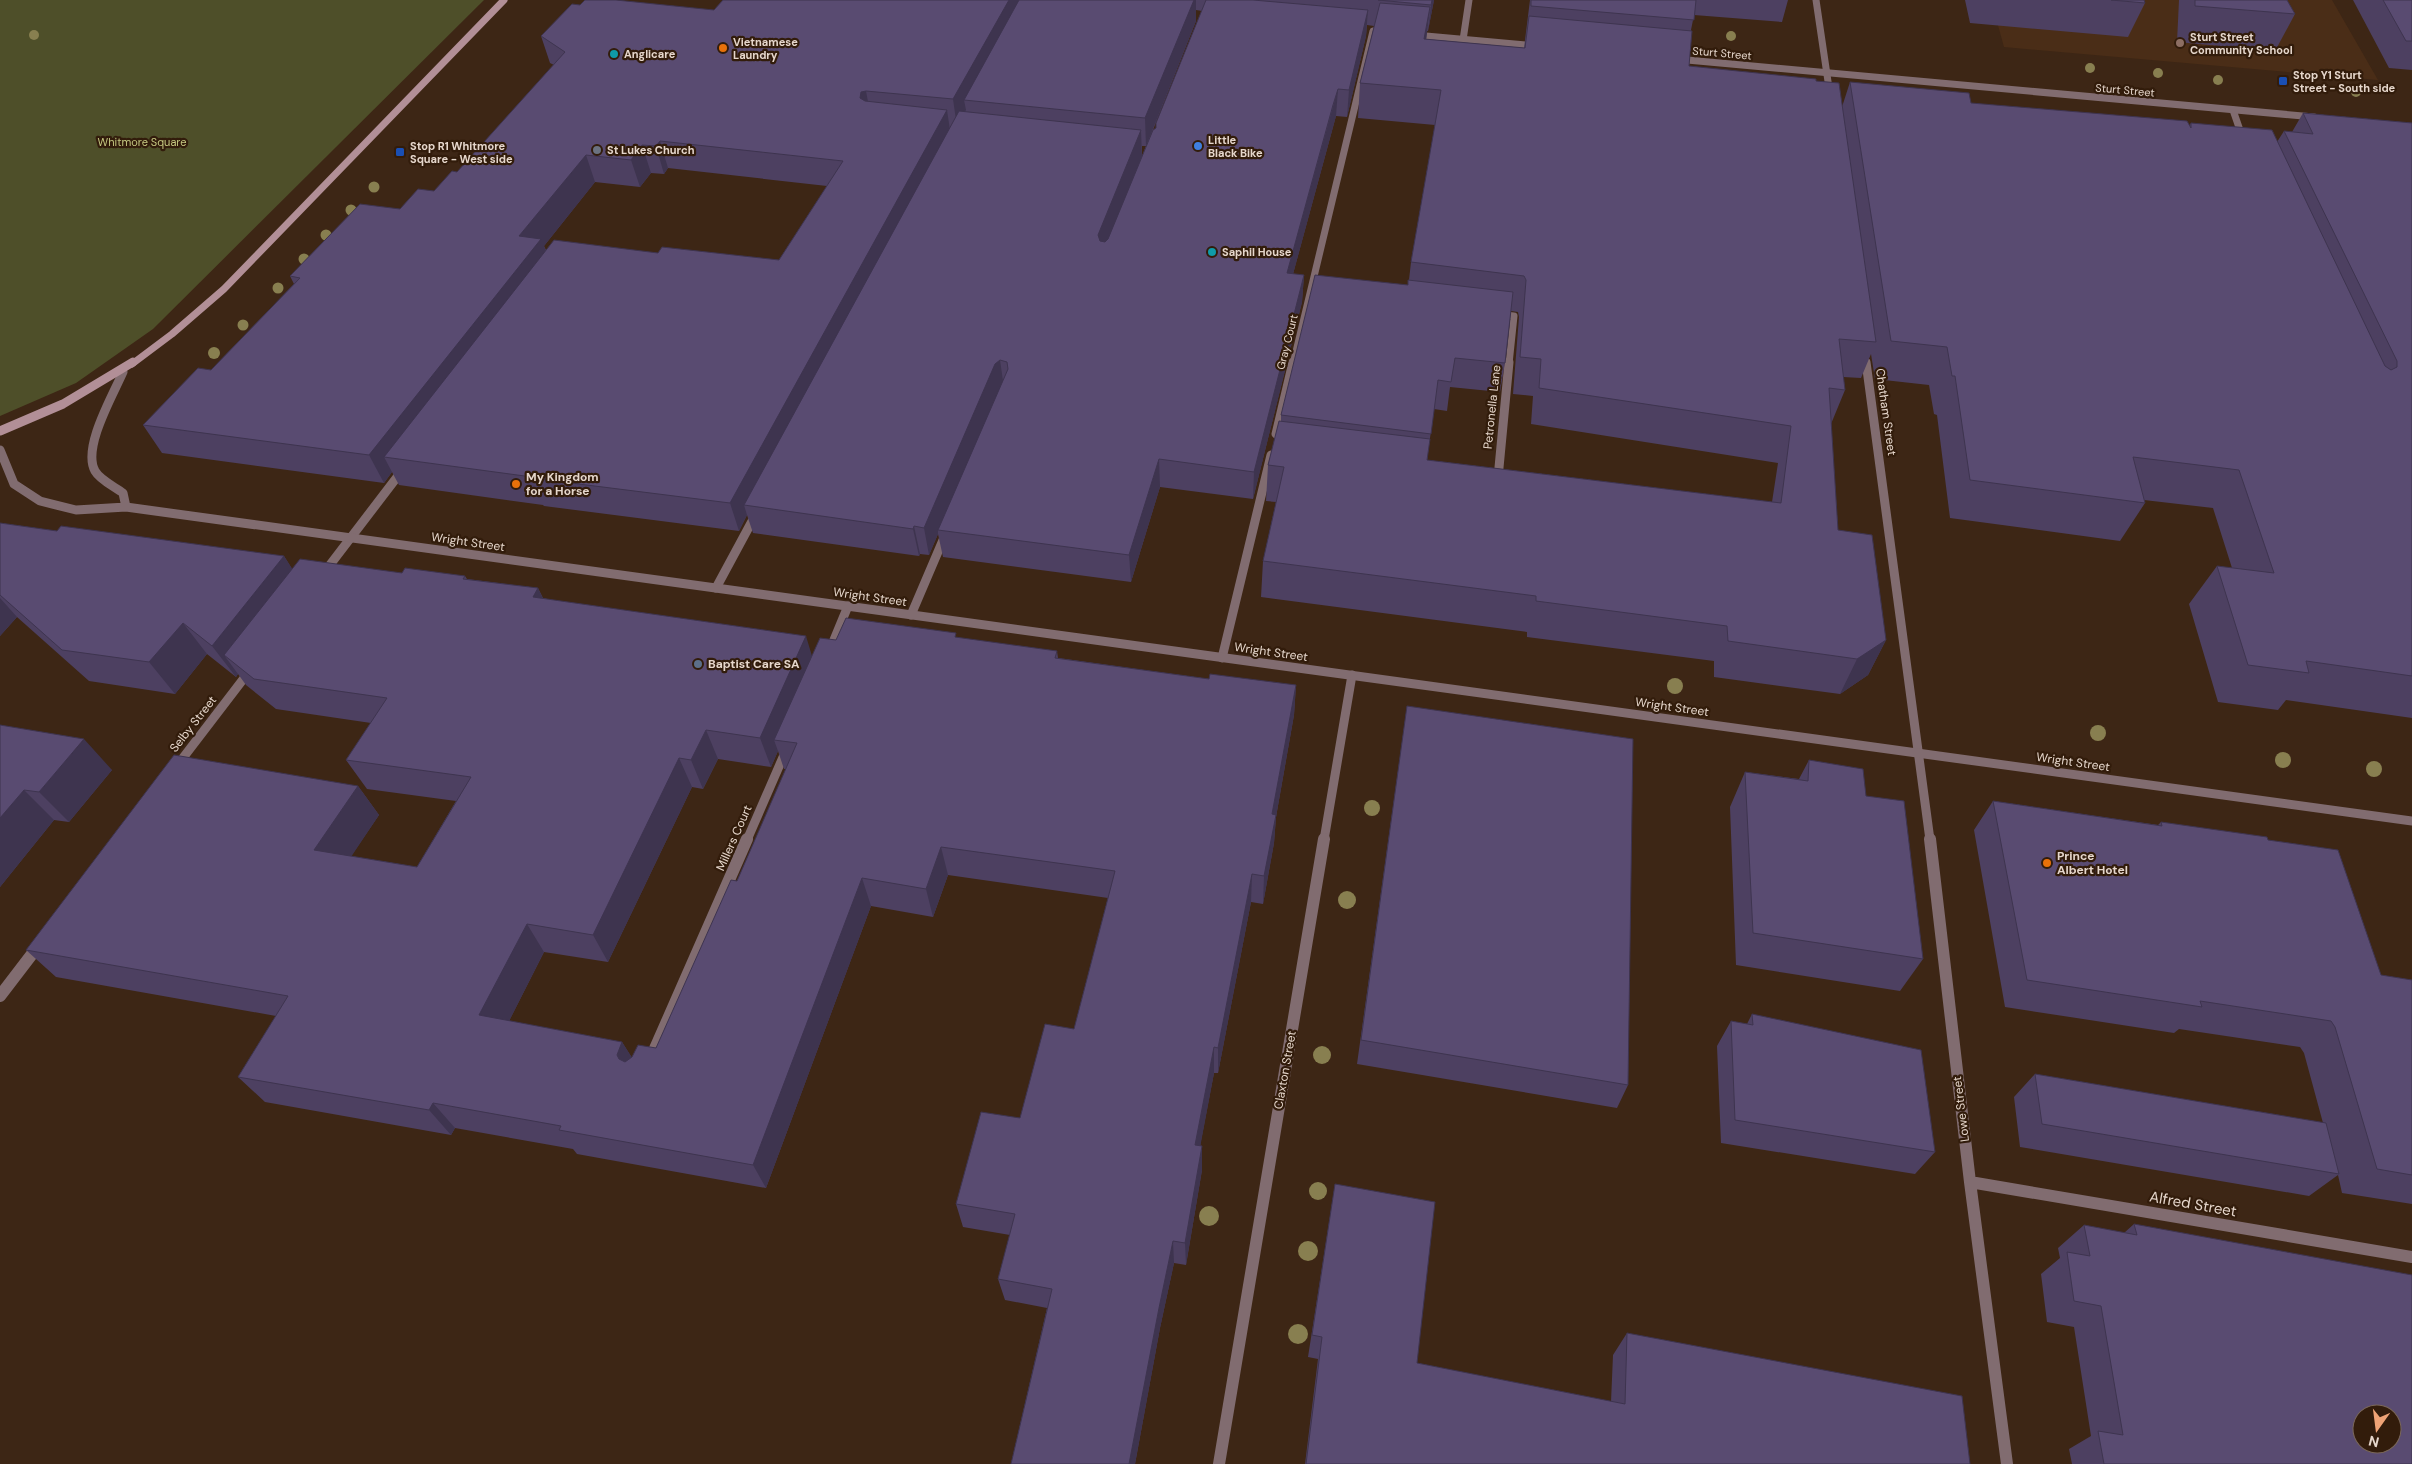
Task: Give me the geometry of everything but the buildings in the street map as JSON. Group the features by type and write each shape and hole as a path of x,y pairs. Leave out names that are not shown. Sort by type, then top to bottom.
{"main road":[{"path":"0,431 58,407 123,372 190,321 224,289 504,0"}],"street":[{"path":"1463,40 1469,0"},
{"path":"1816,0 1831,106"},
{"path":"1363,30 1382,32"},
{"name":"Gray Court","path":"1274,441 1373,31"},
{"path":"1409,34 1541,47"},
{"name":"Sturt Street","path":"1666,58 2318,118"},
{"path":"2233,110 2245,144"},
{"path":"1310,292 1320,294"},
{"name":"Petronella Lane","path":"1485,312 1514,316 1498,478 1488,477"},
{"name":"Chatham Street","path":"1864,340 1920,754"},
{"path":"123,372 96,434 90,459 96,473 123,493 126,507"},
{"name":"Wright Street","path":"0,450 6,457 13,482 45,505 86,512 126,507 2412,821"},
{"path":"1222,658 1272,450 1282,451"},
{"path":"318,582 410,460"},
{"path":"716,588 763,500"},
{"path":"911,615 949,525"},
{"path":"826,659 848,606"},
{"name":"Selby Street","path":"168,777 258,660"},
{"name":"Claxton Street","path":"1219,1464 1352,675"},
{"name":"Millers Court","path":"645,1070 790,741"},
{"name":"Lowe Street","path":"1920,754 1970,1182 2007,1464"},
{"path":"0,996 48,933"},
{"name":"Alfred Street","path":"1970,1182 2412,1257"}],"shaded area":[{"name":"Sturt Street Community School","path":"1991,0 2332,0 2378,80 2004,47"}],"green space":[{"name":"Whitmore Square","path":"0,0 484,0 153,329 76,383 0,416"}],"place":[{"name":"Sturt Street Community School","path":"2180,43"},
{"name":"Vietnamese Laundry","path":"723,48"},
{"name":"Anglicare","path":"614,54"},
{"name":"Stop Y1 Sturt Street - South side","path":"2283,81"},
{"name":"Little Black Bike","path":"1198,146"},
{"name":"St Lukes Church","path":"597,150"},
{"name":"Stop R1 Whitmore Square - West side","path":"400,152"},
{"name":"Saphil House","path":"1212,252"},
{"name":"My Kingdom for a Horse","path":"516,484"},
{"name":"Baptist Care SA","path":"698,664"},
{"name":"Prince Albert Hotel","path":"2047,863"}]}
